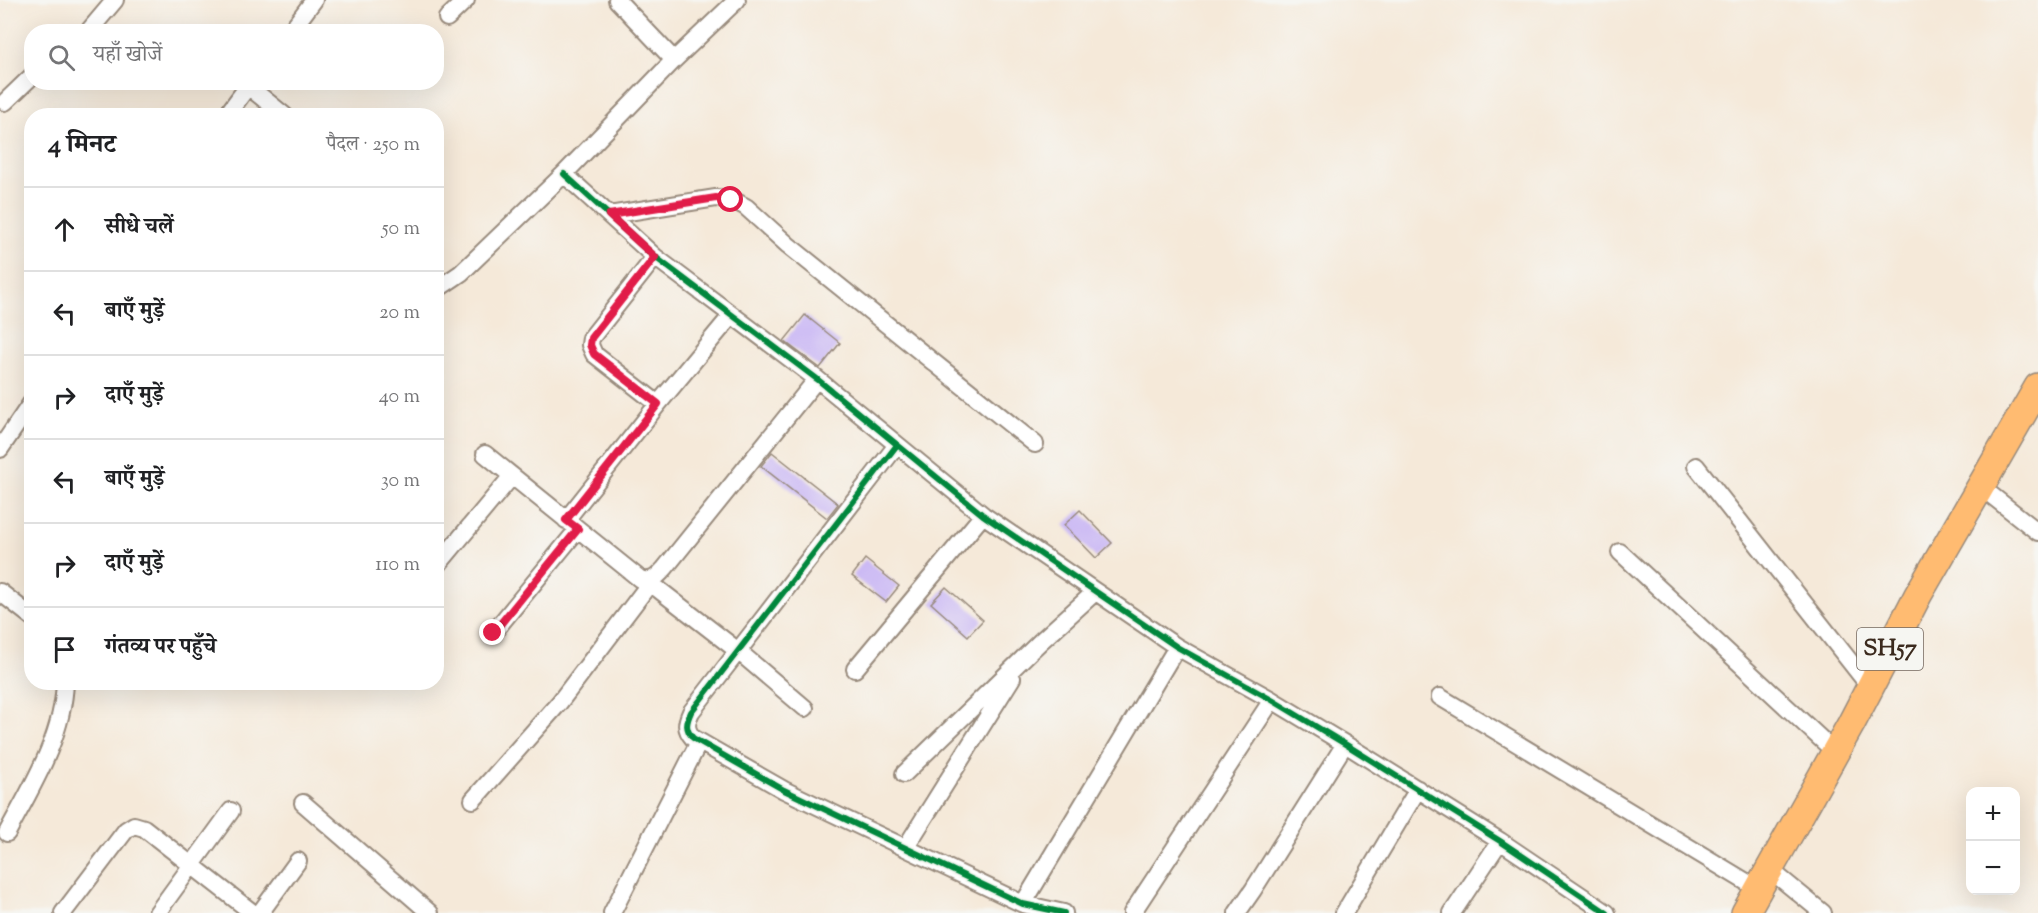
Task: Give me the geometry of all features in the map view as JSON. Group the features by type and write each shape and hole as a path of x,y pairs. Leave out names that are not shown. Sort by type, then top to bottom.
{"main road":[{"name":"SH57","path":"1745,913 1765,893 1934,600 2038,387"},
{"name":"SH57","path":"1765,893 1835,752 1918,595 2038,420"}],"street":[{"path":"95,24 115,0"},
{"path":"296,24 314,0"},
{"path":"447,18 466,0"},
{"path":"617,0 674,60"},
{"path":"444,285 461,273 564,174 674,60 737,0"},
{"path":"5,102 24,84"},
{"path":"232,108 246,90"},
{"path":"257,90 276,108"},
{"path":"564,174 655,257 817,379 983,515 1177,647 1272,700 1418,789 1500,841 1588,908 1607,913"},
{"path":"609,215 716,198 731,200 746,207 788,245 1035,444"},
{"path":"655,257 591,338 590,345 594,354 658,404"},
{"path":"493,633 658,404 731,316"},
{"path":"473,800 559,703 650,582 657,578 817,379"},
{"path":"0,449 24,414"},
{"path":"897,445 691,712 687,719 687,733 784,790 1023,904 1064,913"},
{"path":"485,454 640,579 650,582 738,651 805,708"},
{"path":"1696,466 1870,687"},
{"path":"444,557 512,476"},
{"path":"1988,492 2038,532"},
{"path":"855,669 983,515"},
{"path":"1620,552 1835,752"},
{"path":"0,591 24,610"},
{"path":"904,774 1095,592"},
{"path":"1023,904 1177,647"},
{"path":"906,848 1027,655"},
{"path":"7,833 39,772 60,723 65,690"},
{"path":"1440,697 1765,893 1823,913"},
{"path":"1132,913 1272,700"},
{"path":"612,913 699,742"},
{"path":"1236,913 1253,890 1345,744"},
{"path":"1344,913 1418,789"},
{"path":"303,803 430,913"},
{"path":"157,913 231,811"},
{"path":"63,913 126,830 134,825 144,828 253,913"},
{"path":"1452,913 1500,841"},
{"path":"260,913 298,861"}],"building":[{"path":"805,315 840,343 820,368 784,341"},
{"path":"772,452 838,504 827,518 761,466"},
{"path":"1080,510 1112,543 1096,558 1064,525"},
{"path":"865,559 899,586 886,602 852,576"},
{"path":"946,587 983,620 968,636 931,603"}],"cycle path":[{"path":"564,174 655,257 817,379 983,515 1177,647 1345,744 1500,841 1607,913"},
{"path":"897,445 691,712 687,723 690,735 784,790 1023,904 1064,913"}],"route":[{"path":"493,633 578,529 566,520 658,404 594,354 590,345 591,338 655,257 609,215 716,198 731,200"}]}
